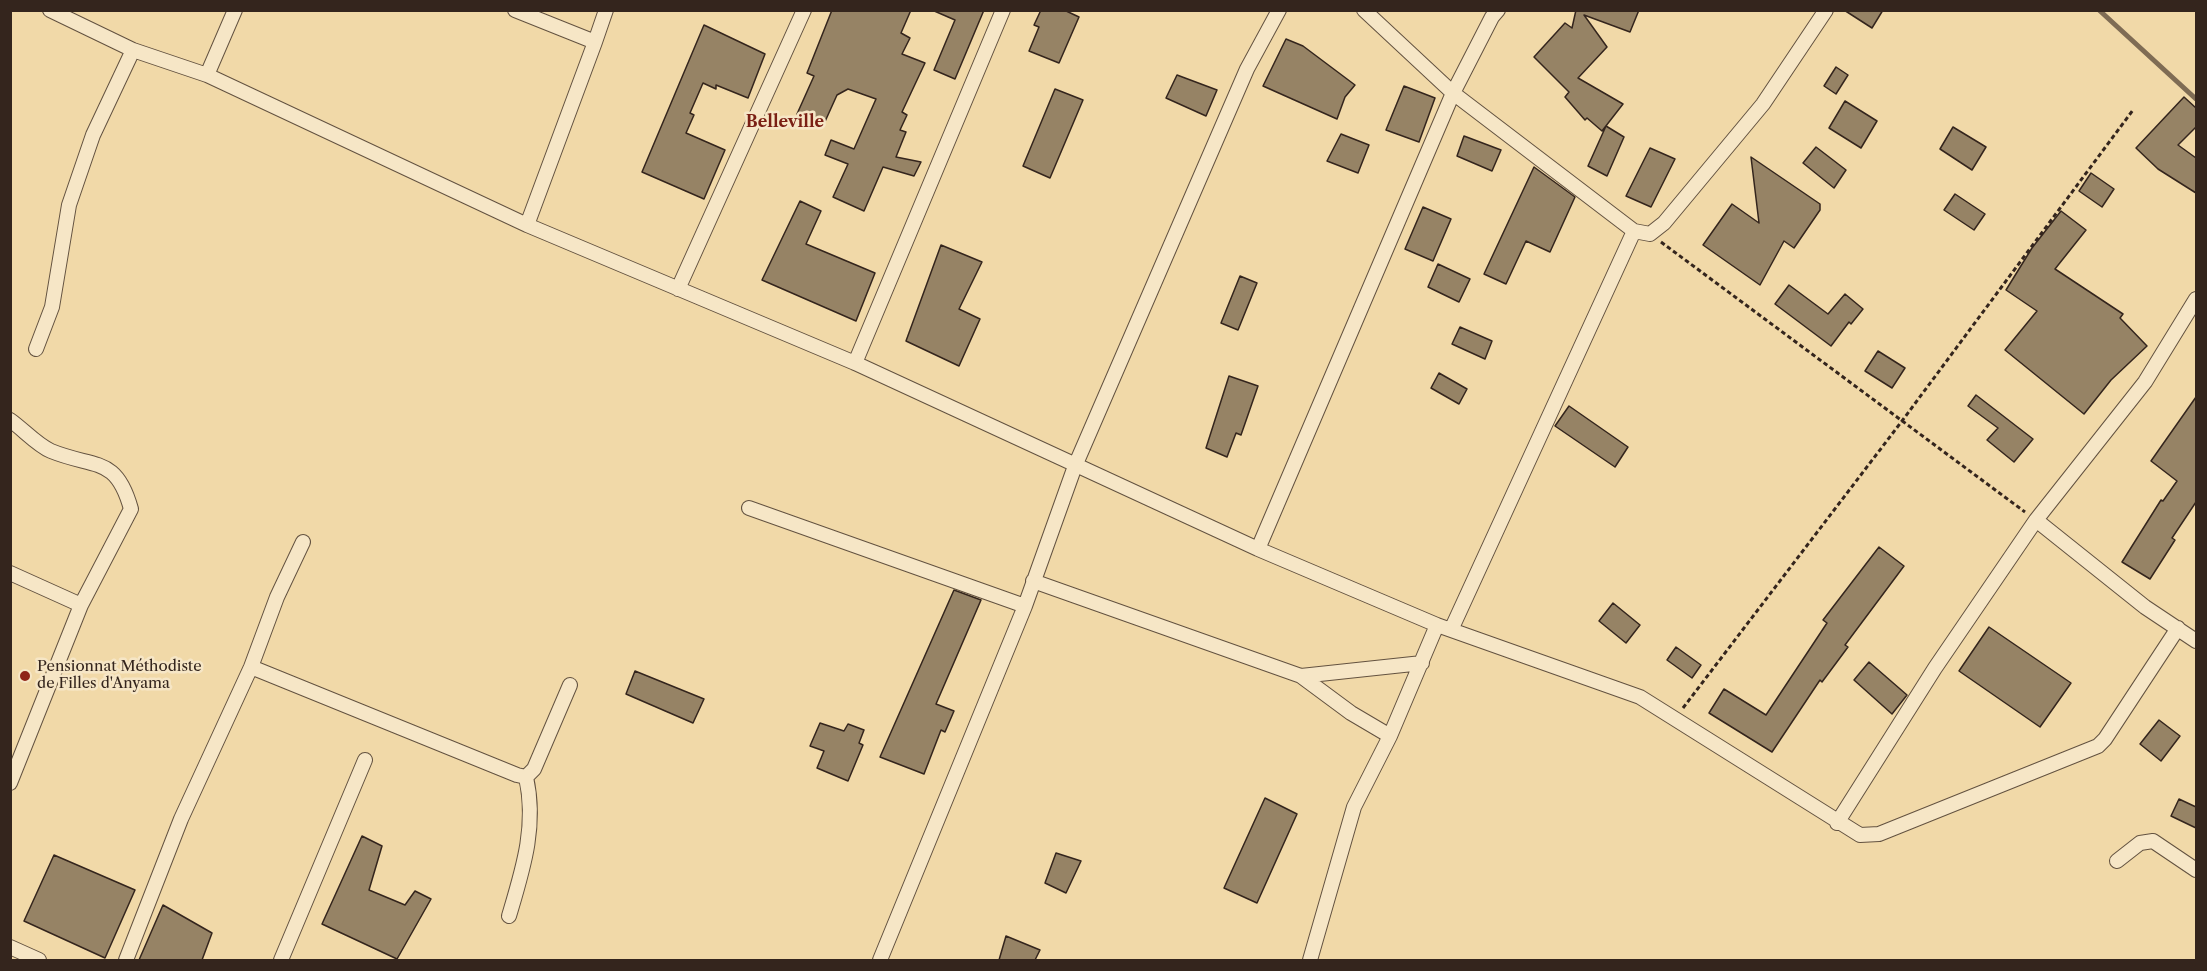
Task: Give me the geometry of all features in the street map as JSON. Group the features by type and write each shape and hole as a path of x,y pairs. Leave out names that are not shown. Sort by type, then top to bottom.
{"street":[{"path":"50,10 133,50 207,75 527,225 855,363 1258,549 1437,625 1640,697 1674,721 1860,835 1879,834 2098,746 2105,739 2178,628"},
{"path":"207,75 235,10"},
{"path":"515,10 595,42"},
{"path":"527,225 606,10"},
{"path":"678,289 804,10"},
{"path":"855,363 1003,10"},
{"path":"880,960 1025,606 1075,466 1247,69 1279,10"},
{"path":"1364,10 1453,93 1634,231 1650,234 1664,223 1763,104 1826,10"},
{"path":"1258,549 1453,93 1492,17 1498,10"},
{"path":"36,349 52,307 69,205 93,135 133,50"},
{"path":"1451,630 1634,231"},
{"path":"1837,823 1935,668 2036,520 2145,382 2196,299"},
{"path":"10,420 49,450 108,468 124,484 130,509 81,605 10,783"},
{"path":"749,508 1025,606"},
{"path":"2036,520 2145,607 2196,641"},
{"path":"126,960 181,819 251,668 277,597 303,542"},
{"path":"10,573 81,605"},
{"path":"1033,581 1301,676 1351,713 1390,736"},
{"path":"1310,960 1354,807 1390,736 1437,625"},
{"path":"1301,676 1422,663"},
{"path":"251,668 526,777"},
{"path":"526,777 534,769 570,685"},
{"path":"281,960 365,760"},
{"path":"509,916 527,854 531,828 531,800 526,777"},
{"path":"2117,861 2139,843 2152,841 2196,870"},
{"path":"10,947 39,960"}],"path":[{"path":"1674,721 1902,421 2133,110"},
{"path":"1650,234 2036,520"}],"building":[{"path":"832,10 911,10 901,33 910,38 902,54 925,63 902,112 907,115 900,130 906,132 896,157 921,162 914,176 883,167 864,211 833,197 848,164 825,155 831,140 854,149 876,99 848,89 837,95 823,126 797,114 814,76 807,73"},
{"path":"932,10 984,10 955,79 934,70 955,20"},
{"path":"1041,10 1064,10 1079,17 1059,63 1029,51 1039,27 1034,25"},
{"path":"1576,10 1639,10 1630,32 1584,15 1607,47 1578,78 1623,104 1602,131 1587,118 1585,120 1565,97 1569,92 1534,57 1565,23 1572,28"},
{"path":"1844,10 1883,10 1872,28"},
{"path":"704,25 765,54 748,98 716,85 716,89 703,83 690,113 694,115 686,133 725,150 704,199 642,172"},
{"path":"1286,39 1303,46 1355,85 1345,97 1337,119 1263,86"},
{"path":"1836,67 1848,75 1836,94 1824,86"},
{"path":"1177,75 1217,90 1206,116 1166,98"},
{"path":"1404,86 1435,98 1419,142 1386,130"},
{"path":"1055,89 1083,100 1050,178 1023,166"},
{"path":"2184,97 2196,108 2196,127 2178,145 2196,158 2196,193 2158,169 2136,148"},
{"path":"1845,101 1877,121 1861,148 1829,128"},
{"path":"1606,126 1624,137 1607,176 1588,166"},
{"path":"1953,127 1986,147 1972,170 1940,149"},
{"path":"1341,134 1369,145 1358,173 1327,161"},
{"path":"1464,136 1501,150 1492,171 1457,156"},
{"path":"1816,147 1846,170 1834,188 1803,163"},
{"path":"1650,148 1675,159 1651,207 1626,196"},
{"path":"1751,157 1820,204 1820,210 1794,248 1784,241 1760,285 1703,245 1732,204 1759,223"},
{"path":"1534,167 1575,197 1550,252 1526,241 1506,284 1484,274"},
{"path":"2091,173 2114,189 2102,207 2079,191"},
{"path":"1955,194 1985,214 1974,230 1944,210"},
{"path":"800,201 821,211 806,244 875,273 856,321 762,280"},
{"path":"1423,207 1451,219 1433,261 1405,249"},
{"path":"2061,211 2086,230 2055,269 2123,314 2120,318 2147,346 2111,380 2084,414 2005,350 2037,311 2006,290 2032,248"},
{"path":"941,245 982,262 959,309 980,319 959,366 906,341"},
{"path":"1438,264 1470,279 1459,302 1428,287"},
{"path":"1240,276 1257,283 1238,330 1221,323"},
{"path":"1789,285 1828,314 1845,294 1863,309 1851,324 1849,322 1831,346 1775,304"},
{"path":"1460,327 1492,341 1485,359 1452,344"},
{"path":"1878,351 1905,368 1892,388 1865,371"},
{"path":"1439,373 1467,389 1459,404 1431,388"},
{"path":"1229,376 1258,386 1241,435 1236,433 1227,457 1206,448"},
{"path":"1976,395 2033,439 2014,462 1987,440 1998,428 1968,406"},
{"path":"2196,397 2196,502 2172,538 2175,540 2150,579 2122,562 2161,500 2163,501 2177,481 2151,461"},
{"path":"1569,406 1628,447 1615,467 1555,426"},
{"path":"1879,547 1904,566 1845,645 1848,647 1822,682 1820,680 1772,752 1709,713 1724,689 1766,715 1827,623 1823,620"},
{"path":"954,590 981,600 936,704 954,711 945,732 941,730 924,774 880,757"},
{"path":"1613,603 1640,625 1626,643 1599,621"},
{"path":"1989,627 2071,683 2040,727 1959,671"},
{"path":"1676,647 1701,665 1692,678 1667,660"},
{"path":"1869,662 1907,695 1892,714 1854,680"},
{"path":"635,671 704,699 693,723 626,694"},
{"path":"2159,720 2180,736 2161,761 2140,744"},
{"path":"820,723 844,731 848,724 864,730 859,743 863,745 848,781 817,768 824,751 810,746"},
{"path":"1265,798 1297,814 1257,903 1224,888"},
{"path":"2179,799 2196,807 2196,828 2171,816"},
{"path":"362,836 382,846 369,890 405,905 415,891 431,899 397,959 322,924"},
{"path":"1056,853 1081,861 1066,893 1045,883"},
{"path":"54,855 135,890 105,958 24,921"},
{"path":"163,905 212,933 202,960 139,960"},
{"path":"1006,936 1040,950 1035,960 999,960"}],"waterway":[{"path":"2099,10 2196,99"}],"place":[{"name":"Pensionnat Méthodiste de Filles d'Anyama","path":"25,676"}],"district":[{"name":"Belleville","path":"785,122"}]}
